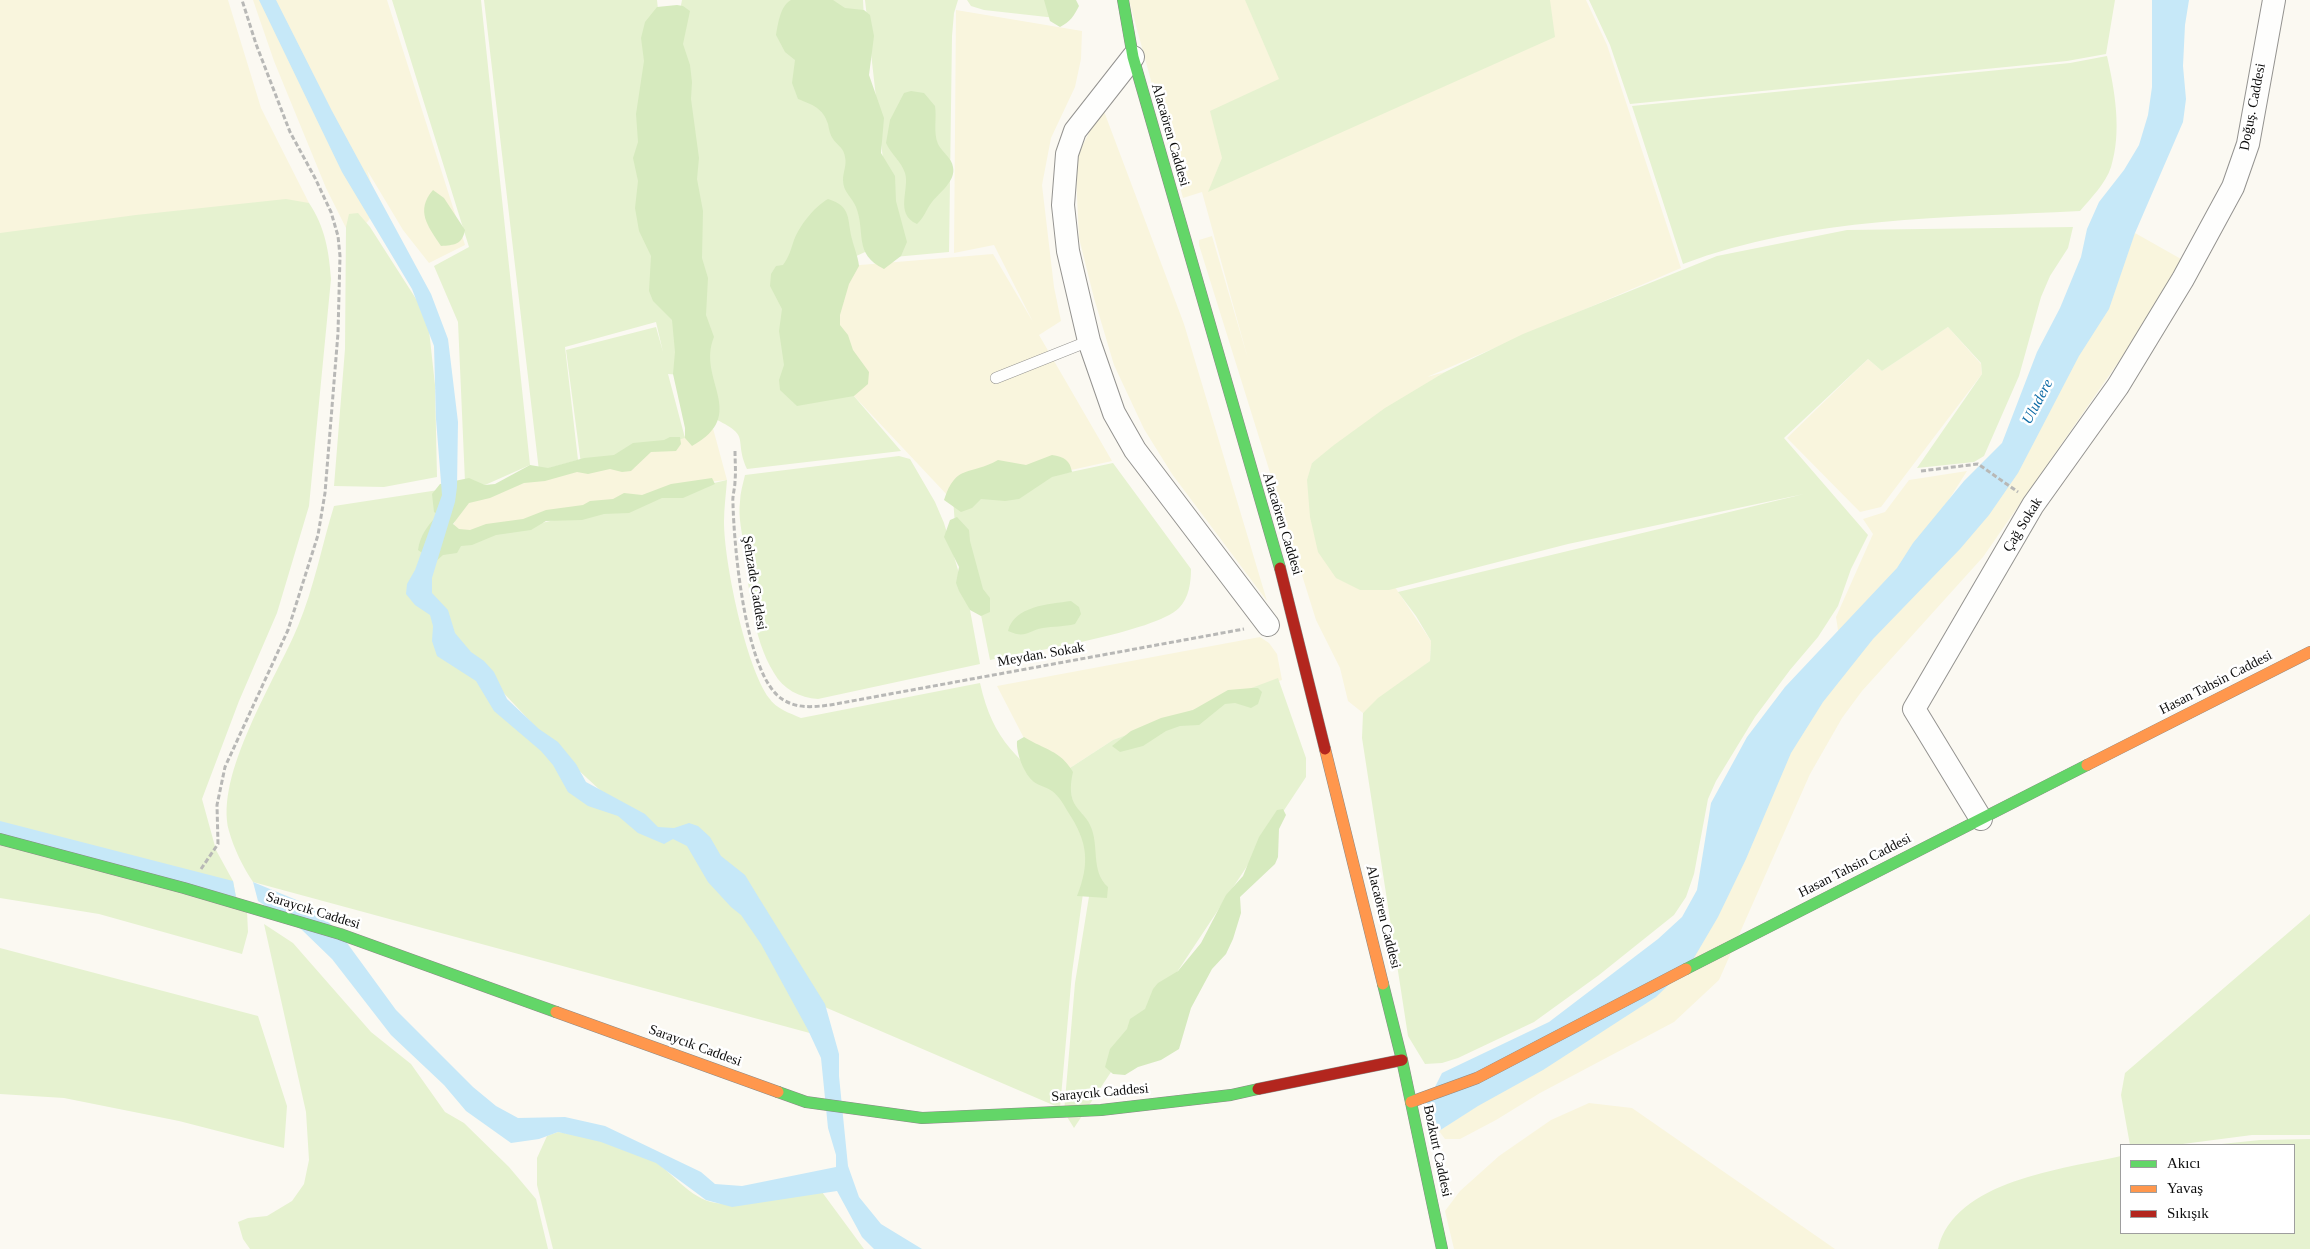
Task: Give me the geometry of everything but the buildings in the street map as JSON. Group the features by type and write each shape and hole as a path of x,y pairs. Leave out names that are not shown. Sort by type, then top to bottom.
{"street":[{"name":"Alacaören Caddesi","path":"1123,0 1133,57 1264,515 1278,556 1402,1060"},
{"name":"Doğuş. Caddesi","path":"2206,236 2233,187 2248,144 2274,0"},
{"path":"1133,57 1074,131 1067,154 1063,205 1068,251 1089,341 1114,413 1135,450 1268,625"},
{"name":"Çağ Sokak","path":"1981,819 1914,709 2033,505 2118,386 2184,279 2206,236"},
{"name":"Hasan Tahsin Caddesi","path":"1411,1102 1477,1078 2310,652"},
{"name":"Saraycık Caddesi","path":"0,839 184,888 340,934 806,1102 922,1118 1101,1110 1231,1095 1402,1060"},
{"name":"Bozkurt Caddesi","path":"1402,1060 1442,1249"}],"lane":[{"path":"996,378 1089,341"}],"path":[{"path":"184,888 218,844 217,805 225,766 288,630 318,535 325,493 338,333 340,256 338,236 315,178 290,132 256,44 242,0"},
{"name":"Şehzade Caddesi","path":"735,451 736,480 732,501 737,560 752,648 773,691 791,704"},
{"path":"1920,471 1978,464 2014,488"},
{"name":"Meydan. Sokak","path":"791,704 808,707 830,706 1268,625"}],"shaded area":[{"path":"0,0 228,0 261,108 309,203 0,251"},
{"path":"253,0 387,0 465,245 429,263 403,230 367,170 379,208 352,240 326,188 274,61"},
{"path":"1129,0 1586,0 1607,45 1681,268 1427,377 1445,372 1312,463 1431,641 1430,661 1363,713 1348,701 1340,668 1316,620 1199,245 1199,240 1212,236 1248,359 1202,192 1183,198"},
{"path":"956,10 1082,31 1081,59 1075,87 1051,138 1042,185 1054,287 1061,321 1039,335 1112,461 949,497 854,396 827,321 848,266 993,254 1033,322 994,245 954,253"},
{"path":"1102,106 1184,324 1267,601 1172,474 1144,429 1114,365 1079,238 1076,176 1079,153"},
{"path":"2135,233 2181,259 2149,318 1983,557 1862,691 1842,718 1810,774 1719,980 1674,1022 1540,1093 1460,1139 1445,1139 1439,1131 1604,1022 1687,948 1804,714 2008,478"},
{"path":"1948,327 1981,364 1982,374 1881,507 1860,512 1787,438 1868,359 1882,371"},
{"path":"711,421 727,480 708,482 470,536 450,533 467,493 669,445"},
{"path":"1967,471 1919,547 1839,637 1836,617 1873,534 1863,519 1885,512 1909,480"},
{"path":"1260,637 1269,643 1277,654 1282,680 1113,740 1053,779 1027,744 997,686"},
{"path":"1589,1103 1632,1108 1835,1249 1454,1249 1445,1211 1460,1191 1499,1156 1551,1120"}],"green space":[{"path":"392,0 481,0 530,465 485,485 465,482 458,322 434,266 469,247"},
{"path":"484,0 657,0 697,376 668,374 685,438 581,464 566,350 656,327 663,352 656,322 565,347 578,460 539,471"},
{"path":"682,0 863,0 876,247 841,263 799,293 847,388 901,451 747,469 738,434 733,429 713,418 679,15"},
{"path":"791,0 833,0 845,8 864,10 870,15 874,36 869,75 884,118 881,153 895,176 896,201 907,242 901,256 884,269 874,263 864,249 859,216 843,184 846,163 843,151 832,137 823,114 813,105 798,99 792,83 795,60 785,52 776,35 784,6"},
{"path":"865,0 958,0 954,13 952,36 949,252 894,257"},
{"path":"967,0 1053,0 1056,18 984,10 971,6"},
{"path":"1044,0 1076,0 1079,6 1071,18 1060,27 1050,21"},
{"path":"1245,0 1550,0 1555,37 1208,192 1222,158 1210,111 1279,79"},
{"path":"1589,0 2115,0 2106,54 2067,61 1630,104 1610,45"},
{"path":"683,6 690,11 683,44 690,65 692,82 691,99 699,158 697,179 703,211 702,258 708,278 706,315 714,337 710,353 711,368 720,409 717,422 709,434 692,446 685,438 685,428 673,374 675,352 672,320 653,301 649,291 651,256 639,231 635,208 638,181 633,158 638,142 636,114 644,61 641,38 645,22 657,7"},
{"path":"2107,56 2113,83 2117,126 2114,154 2106,179 2080,211 1929,218 1829,228 1780,236 1731,248 1683,264 1632,106 2070,63"},
{"path":"911,91 924,93 935,106 935,130 938,144 951,161 953,167 950,182 928,207 917,224 910,220 904,208 905,173 886,143 890,120 904,93"},
{"path":"433,190 444,198 465,230 462,239 457,243 441,246 428,225 424,212 425,205"},
{"path":"286,199 309,203 319,221 325,240 331,279 309,506 277,613 239,701 202,799 216,850 233,881 236,897 247,911 248,932 242,954 99,914 0,898 0,233 136,215"},
{"path":"828,199 836,202 847,214 858,259 859,266 849,284 840,315 840,325 848,335 853,350 869,372 868,384 854,396 797,406 780,390 779,380 784,365 779,331 782,309 770,286 771,274 776,266 783,265 785,262 797,234 808,217"},
{"path":"358,213 370,227 418,302 429,330 435,385 437,477 384,487 334,486 345,349 346,227 349,214"},
{"path":"2073,227 2068,248 2050,276 2041,297 2019,376 1984,456 1974,462 1917,468 1982,374 1981,363 1948,327 1882,371 1868,359 1784,438 1868,535 1851,569 1838,606 1818,637 1790,670 1755,717 1716,781 1708,799 1694,874 1686,897 1674,915 1599,975 1534,1022 1458,1058 1442,1063 1425,1064 1408,1036 1362,738 1363,713 1378,698 1430,661 1431,641 1416,616 1398,592 1804,494 1568,544 1389,590 1360,590 1336,578 1318,552 1310,517 1307,480 1312,463 1385,408 1445,372 1523,334 1717,256 1847,230"},
{"path":"670,437 680,437 681,444 676,451 651,452 631,471 622,472 610,469 588,474 577,472 545,481 524,483 490,498 469,503 453,524 459,529 470,530 486,524 523,519 546,510 583,505 590,501 613,499 624,493 642,495 671,484 712,478 715,484 683,498 662,498 629,513 604,514 582,520 546,521 531,530 496,535 472,545 461,546 457,553 443,555 435,562 418,550 422,536 430,524 437,516 444,518 434,512 432,494 440,484 469,478 485,485 495,484 530,465 548,468 584,458 614,455 633,443 664,440"},
{"path":"1052,455 1066,460 1072,472 1052,477 1019,499 1005,501 981,499 972,508 961,512 944,500 954,480 965,472 998,460 1026,465"},
{"path":"899,456 910,459 935,502 944,523 970,610 980,664 818,699 799,695 782,684 774,673 756,628 740,519 740,495 745,475"},
{"path":"1113,463 1191,569 1189,590 1185,600 1179,608 1166,617 1119,633 990,660 979,605 955,526 953,497"},
{"path":"727,480 724,517 725,540 738,613 752,663 760,683 772,702 784,710 801,718 980,683 985,703 1000,735 1021,760 1064,797 1053,779 1113,740 1278,678 1306,758 1306,777 1074,1128 1064,1112 1075,983 1092,878 1089,850 1072,973 1060,1108 820,1005 716,861 692,831 664,831 681,834 748,909 817,1035 253,882 239,858 229,831 227,808 230,783 238,756 250,727 304,612 334,506 445,489 439,522 414,589 463,648 426,585 438,547","holes":["478,665 562,755 614,803 658,831 653,830 569,775"]},
{"path":"957,517 969,530 970,541 983,589 990,598 990,612 981,616 970,610 959,591 956,583 959,567 944,537 950,520"},
{"path":"1071,601 1079,607 1081,614 1075,624 1043,628 1023,634 1008,631 1017,616 1025,611 1043,605"},
{"path":"1258,688 1262,692 1258,704 1251,708 1235,703 1225,704 1199,725 1180,726 1166,731 1143,746 1120,752 1112,746 1131,731 1161,718 1193,710 1228,690"},
{"path":"1024,737 1052,751 1063,759 1073,772 1072,799 1088,822 1093,833 1097,866 1102,881 1108,887 1107,898 1077,896 1085,863 1085,853 1080,833 1055,793 1034,782 1024,769 1017,741"},
{"path":"1283,809 1286,815 1279,829 1278,857 1275,864 1240,897 1241,913 1233,939 1226,954 1212,969 1191,1008 1179,1049 1161,1060 1138,1067 1125,1075 1113,1074 1105,1067 1110,1049 1127,1029 1130,1019 1145,1009 1153,989 1158,983 1178,971 1201,943 1226,895 1243,876 1259,837 1277,810"},
{"path":"2310,914 2310,1135 2252,1135 2183,1144 2130,1144 2121,1095 2125,1073"},
{"path":"264,924 293,943 371,1032 411,1064 445,1112 464,1123 509,1167 536,1199 548,1249 250,1249 243,1239 238,1222 248,1218 267,1216 292,1201 304,1184 309,1160 306,1112"},
{"path":"0,948 258,1016 287,1106 284,1148 179,1121 64,1098 0,1094"},
{"path":"558,1132 630,1149 650,1158 697,1196 716,1203 741,1204 822,1192 864,1249 553,1249 537,1185 537,1158 547,1136"},
{"path":"2310,1139 2310,1249 1938,1249 1948,1226 1965,1207 1988,1193 2042,1173 2120,1156 2120,1234 2295,1234 2295,1144 2222,1144 2260,1140"}],"water":[{"path":"259,0 276,0 332,111 431,294 448,339 458,422 457,487 455,502 432,578 432,593 448,610 455,633 471,652 484,661 494,672 507,699 539,729 558,742 576,764 586,782 645,814 658,827 674,828 689,823 698,826 710,837 721,856 745,875 825,1004 839,1054 839,1076 848,1166 859,1197 881,1224 922,1249 874,1249 862,1237 837,1191 732,1207 706,1200 656,1163 601,1142 558,1132 539,1139 511,1143 466,1111 444,1085 391,1035 332,959 302,930 258,901 253,882 311,906 339,932 396,1010 473,1087 496,1106 518,1118 565,1117 605,1126 701,1172 715,1184 742,1186 836,1167 836,1155 828,1128 821,1058 808,1030 761,944 741,915 708,882 687,846 673,839 664,844 638,833 618,816 588,806 568,792 553,765 541,751 494,711 476,681 437,656 432,641 433,626 430,615 415,605 406,594 407,584 415,570 442,495 436,419 434,346 412,289 342,172"},
{"name":"Uludere","path":"2152,0 2189,0 2185,25 2183,66 2186,99 2183,122 2135,233 2109,309 2079,356 2018,473 1989,515 1960,549 1873,639 1823,702 1791,753 1746,859 1718,917 1691,963 1656,997 1543,1070 1478,1106 1439,1131 1427,1103 1442,1073 1549,1022 1658,939 1682,917 1697,890 1711,803 1747,737 1785,687 1897,568 1913,543 1964,481 2002,443 2037,352 2060,308 2081,257 2087,229 2099,202 2124,170 2139,145 2148,115 2152,87"},
{"path":"0,821 233,881 236,897 0,836"}],"traffic: fast":[{"path":"1123,0 1133,57 1280,568"},
{"path":"1686,969 2087,765"},
{"path":"0,839 184,888 340,934 556,1012"},
{"path":"1383,984 1402,1060 1442,1249"},
{"path":"778,1092 806,1102 922,1118 1101,1110 1231,1095 1258,1089"}],"traffic: slow":[{"path":"2087,765 2310,652"},
{"path":"1325,749 1383,984"},
{"path":"1411,1102 1477,1078 1686,969"},
{"path":"556,1012 778,1092"}],"traffic: jam":[{"path":"1280,568 1325,749"},
{"path":"1258,1089 1402,1060"}]}
